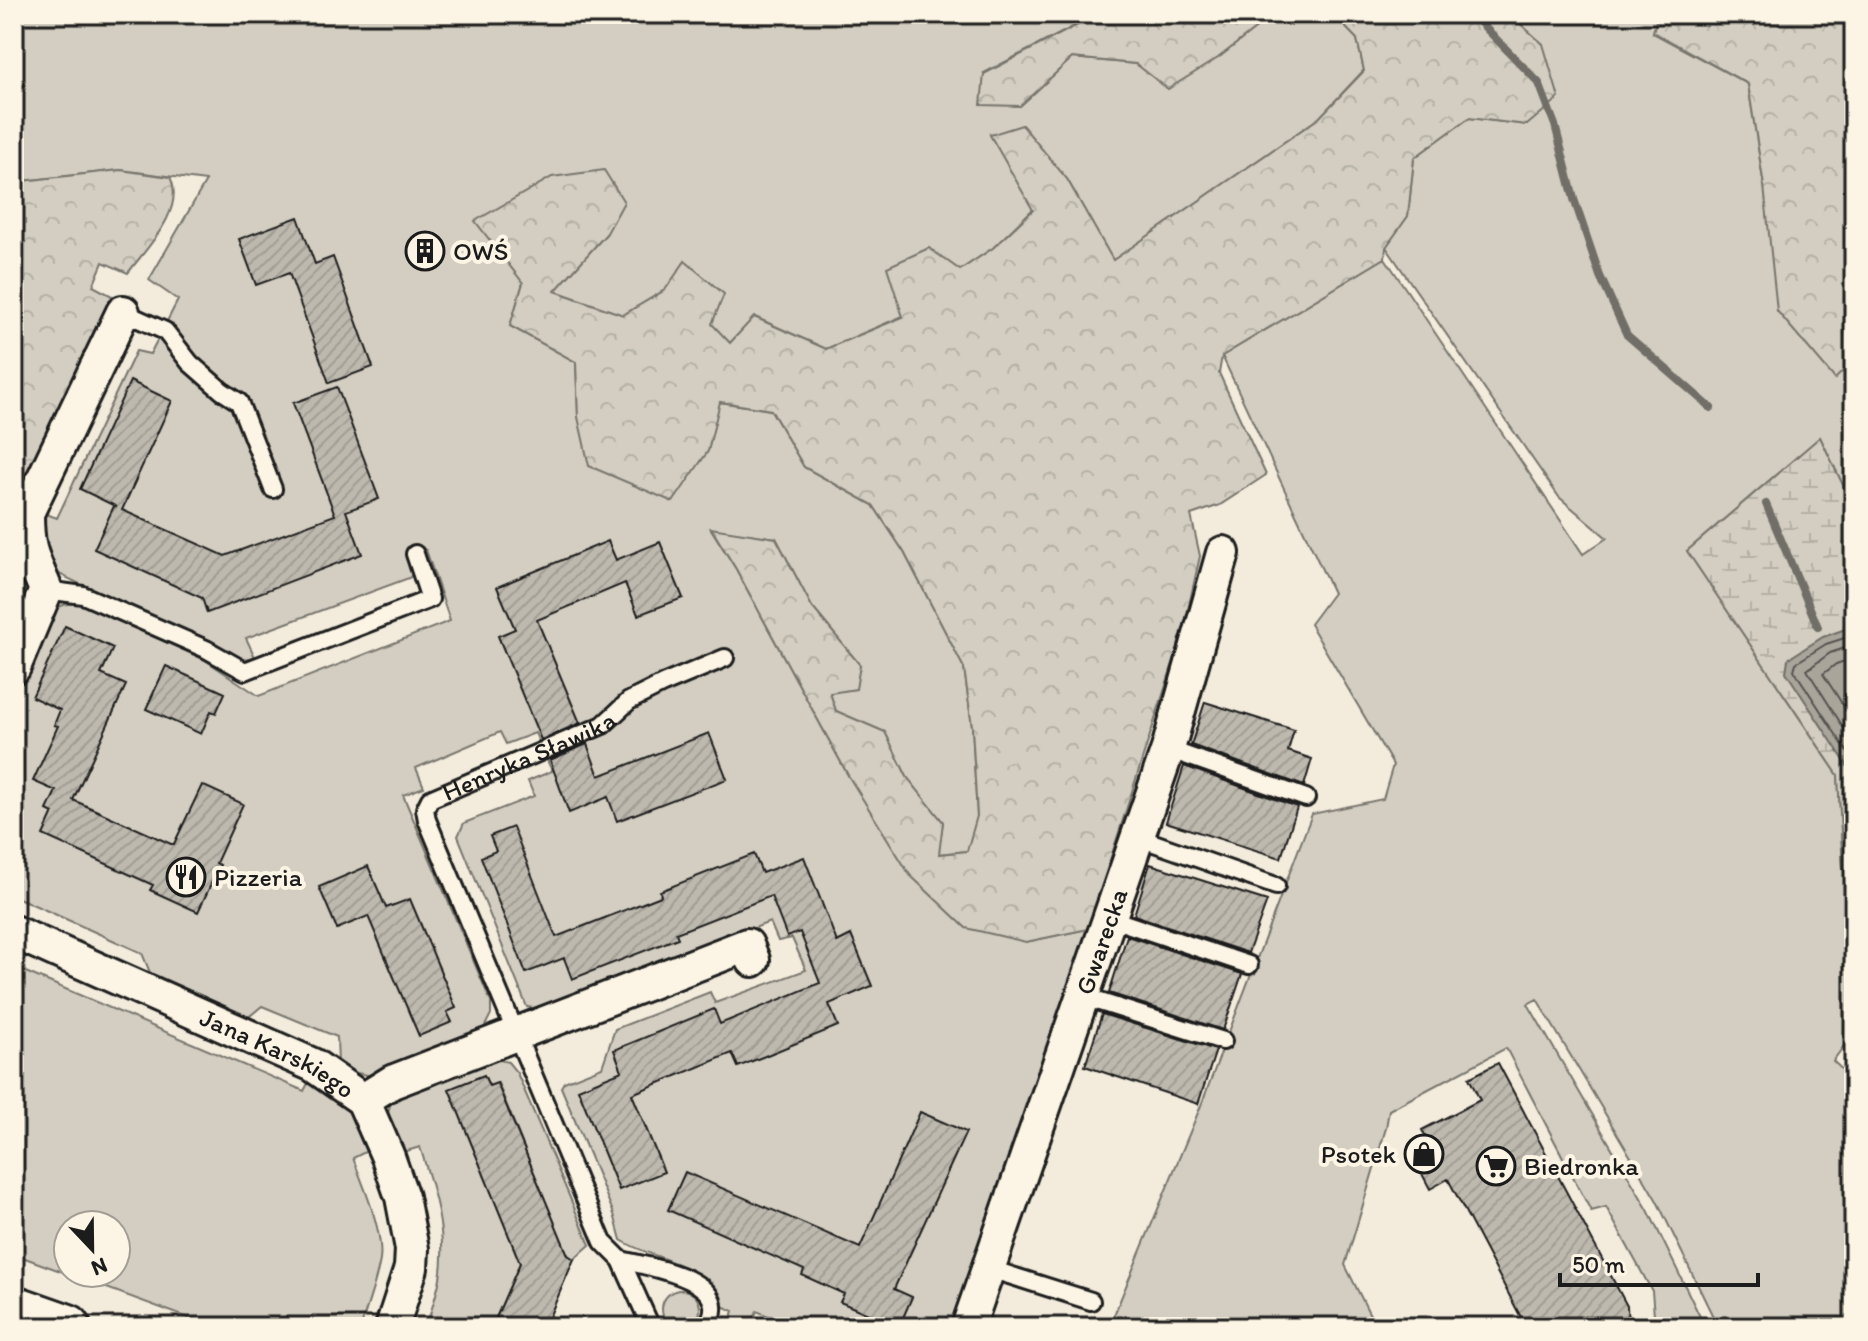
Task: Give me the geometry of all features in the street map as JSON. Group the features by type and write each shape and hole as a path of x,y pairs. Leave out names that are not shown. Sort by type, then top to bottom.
{"street":[{"path":"14,667 46,590 31,557 27,540 27,513 123,312"},
{"name":"Gwarecka","path":"968,1327 1168,749 1223,553"},
{"name":"Jana Karskiego","path":"14,932 313,1065 363,1100 402,1197 412,1249 411,1268 392,1327"},
{"path":"363,1100 392,1082 518,1036 747,945 753,960"},
{"path":"14,1308 68,1327"}],"lane":[{"path":"123,312 165,331 190,363 239,402 273,489"},
{"path":"14,563 46,590 83,595 206,649 245,671 430,599 415,554"},
{"name":"Henryka Sławika","path":"651,1327 621,1260 603,1242 425,809 430,799 603,725 629,701 725,658"},
{"path":"1168,749 1306,798"},
{"path":"1137,837 1276,886"},
{"path":"1109,918 1249,965"},
{"path":"1081,996 1223,1041"},
{"path":"621,1260 688,1278 704,1287 713,1304 706,1327"},
{"path":"987,1268 1091,1301"}],"green space":[{"path":"14,14 1106,14 1086,20 984,73 1020,106 1072,58 1136,64 1218,58 1274,14 1333,14 1357,39 1364,70 1319,118 1113,261 1067,179 991,135 1033,209 993,248 960,270 888,267 903,316 826,349 755,317 730,343 712,325 665,290 623,315 555,291 607,233 523,283 510,326 576,362 578,417 708,451 719,402 771,410 804,467 873,505 904,552 964,668 972,726 977,817 968,851 938,854 943,822 907,777 885,732 836,711 830,693 860,665 812,607 776,538 711,529 849,777 1026,942 1088,929 955,1327 794,1327 757,1311 750,1327 728,1327 734,1311 722,1306 706,1280 621,1240 614,1214 561,1087 564,1082 602,1067 615,1029 710,992 715,1003 806,970 792,938 778,941 770,922 540,1009 527,1007 458,836 464,823 534,796 528,781 552,771 535,733 506,744 500,732 416,768 424,787 403,795 491,1002 491,1014 482,1032 377,1077 357,1073 338,1064 337,1037 262,1006 245,1020 153,980 142,953 14,896 14,688 45,619 53,611 67,604 84,604 205,660 259,696 450,621 426,550 406,556 412,575 409,578 246,638 255,657 239,660 61,575 46,564 41,512 57,518 136,351 150,354 178,300 149,280 206,181 120,170 14,182"},
{"path":"1106,14 1274,14 1218,58 1168,89 1136,64 1072,58 1020,106 981,105 984,74 1087,20"},
{"path":"1333,14 1509,14 1543,44 1559,98 1527,125 1469,118 1414,158 1408,216 1386,247 1385,258 1222,356 1219,373 1266,475 1220,505 1191,515 1200,556 1183,632 1088,929 1026,942 966,928 910,875 849,777 711,528 776,538 812,607 860,665 856,689 830,693 836,711 885,732 907,777 943,822 939,854 967,851 977,816 972,726 964,668 904,552 873,505 804,467 771,410 720,402 708,451 673,502 589,466 578,417 576,362 510,326 523,283 475,221 552,177 604,170 624,202 607,233 555,291 623,315 665,290 685,261 724,294 712,324 730,343 754,317 826,349 903,317 887,267 929,248 960,270 993,248 1033,210 990,135 1022,125 1067,179 1113,260 1319,118 1364,71 1357,39"},
{"path":"1509,14 1658,14 1653,33 1748,84 1764,186 1834,378 1854,360 1854,508 1820,437 1687,551 1838,775 1843,868 1854,881 1854,1032 1833,1061 1854,1081 1854,1327 1718,1327 1657,1201 1537,999 1528,1004 1648,1210 1705,1327 1655,1327 1652,1291 1606,1207 1591,1211 1506,1048 1389,1110 1345,1265 1376,1327 1109,1327 1200,1108 1312,814 1383,799 1393,765 1310,624 1333,593 1222,356 1385,258 1583,554 1607,538 1559,497 1386,247 1408,216 1414,158 1469,118 1527,125 1543,44"},
{"path":"1658,14 1854,14 1854,360 1835,379 1777,311 1764,186 1748,84 1653,32"},
{"path":"120,170 170,177 174,190 169,215 128,273 103,262 93,286 114,297 14,511 14,182"},
{"path":"1820,437 1854,508 1854,881 1843,868 1838,775 1687,551"},
{"path":"14,967 304,1091 313,1074 337,1089 373,1148 353,1158 372,1209 380,1249 376,1277 361,1327 213,1327 109,1289 132,1289 132,1209 52,1209 52,1268 14,1254"},
{"path":"491,1058 508,1062 517,1073 590,1245 574,1259 565,1254 498,1083 489,1086 484,1075 450,1089 520,1263 492,1327 426,1327 439,1284 441,1228 420,1147 400,1153 389,1124 389,1109 396,1096"},
{"path":"681,1290 694,1296 700,1309 694,1322 681,1328 668,1322 662,1309 668,1296"}],"water":[{"path":"1854,626 1854,832 1849,768 1786,672 1788,659 1823,637"}],"building":[{"path":"298,217 315,264 333,257 373,367 329,383 289,273 256,285 239,239"},
{"path":"130,381 172,401 122,510 225,556 335,515 293,403 337,387 379,499 346,511 362,554 207,613 202,598 94,549 114,506 117,507 80,489"},
{"path":"608,541 616,560 660,542 683,598 638,615 625,583 537,620 580,723 541,740 498,636 515,629 497,587"},
{"path":"65,626 113,648 101,674 126,685 73,800 171,844 174,844 202,785 243,804 198,912 150,890 153,885 43,835 53,813 47,810 56,791 33,781 58,726 54,725 60,710 32,697"},
{"path":"166,666 225,693 216,713 211,711 201,734 146,709"},
{"path":"1205,702 1294,730 1288,751 1312,759 1304,786 1191,745"},
{"path":"709,733 727,779 617,821 608,797 569,813 550,760 587,744 599,776"},
{"path":"1184,766 1297,807 1281,858 1166,822"},
{"path":"513,827 556,937 661,896 660,891 754,854 762,873 804,857 837,942 851,935 872,986 829,1004 838,1026 738,1067 732,1053 632,1094 664,1172 619,1190 578,1089 622,1071 614,1050 714,1009 720,1024 820,983 800,932 787,937 771,896 676,933 678,938 572,979 564,958 526,973 481,857 496,851 490,836"},
{"path":"1150,864 1267,901 1248,953 1134,915"},
{"path":"368,866 386,908 410,899 456,1008 447,1012 452,1022 419,1036 368,916 337,929 319,887"},
{"path":"1127,936 1242,974 1223,1030 1109,993"},
{"path":"1102,1014 1216,1050 1198,1104 1085,1066"},
{"path":"1498,1063 1627,1306 1628,1327 1526,1327 1448,1179 1430,1189 1411,1153 1429,1143 1422,1130 1480,1100 1469,1078"},
{"path":"484,1075 489,1086 497,1083 568,1255 574,1259 545,1327 492,1327 520,1263 449,1089"},
{"path":"920,1112 966,1132 894,1289 912,1297 899,1327 840,1302 844,1294 802,1275 804,1270 668,1210 685,1172 860,1248"}],"waterway":[{"path":"1472,14 1539,83 1555,125 1574,199 1600,276 1627,335 1711,408"},
{"path":"1766,504 1818,627"}],"place":[{"name":"OWŚ","path":"425,251"},
{"name":"Pizzeria","path":"186,877"},
{"name":"Psotek","path":"1424,1154"},
{"name":"Biedronka","path":"1496,1166"}]}
